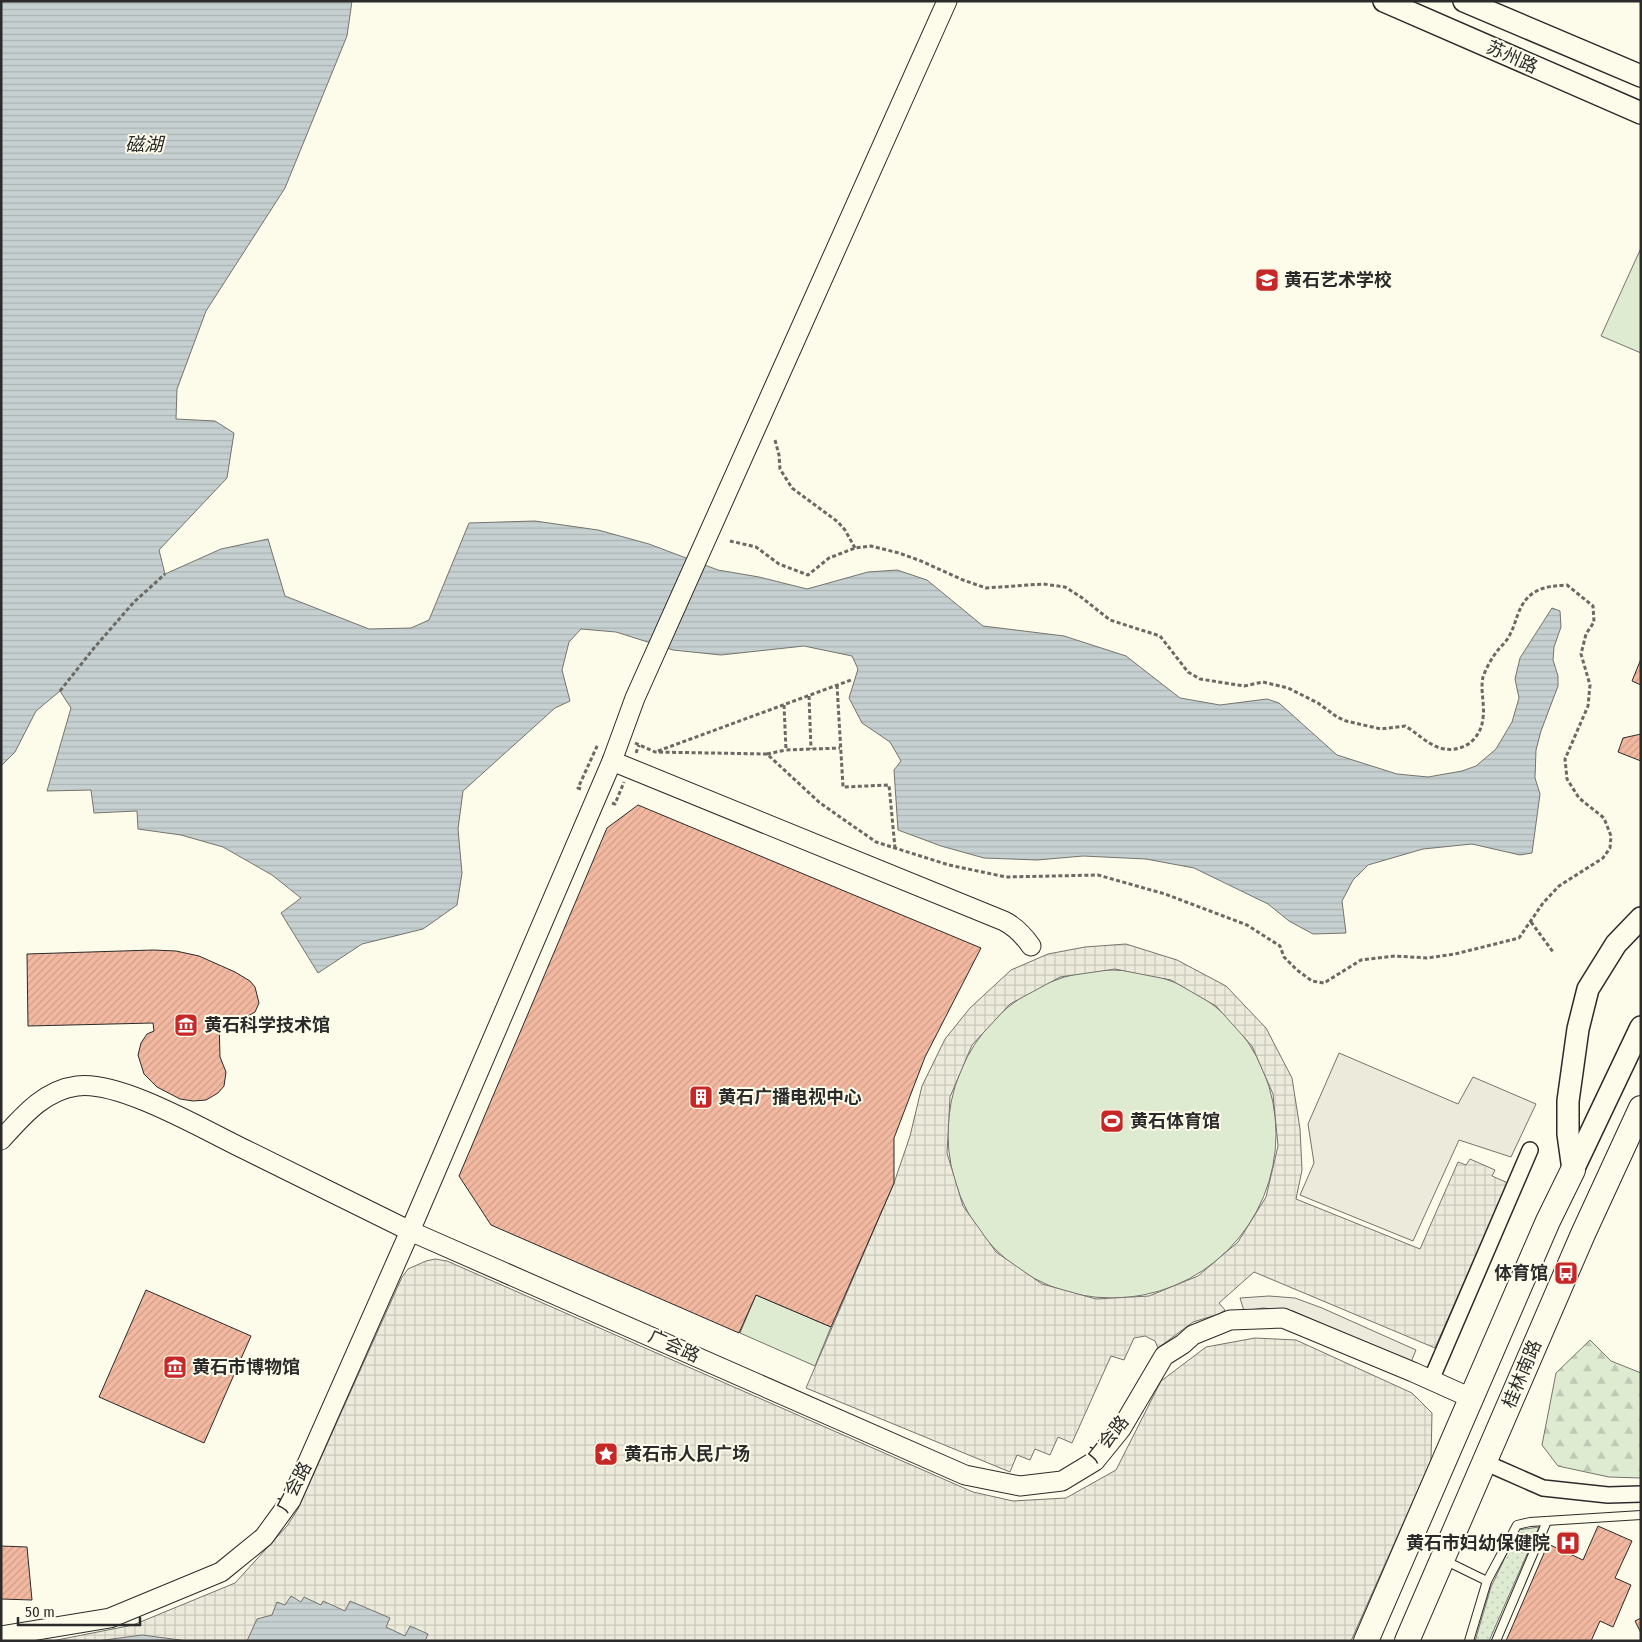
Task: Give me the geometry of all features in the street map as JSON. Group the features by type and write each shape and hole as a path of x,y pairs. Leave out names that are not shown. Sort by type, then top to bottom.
{"main road":[{"name":"苏州路","path":"1384,1 1641,113"},
{"name":"苏州路","path":"1464,1 1641,76"},
{"path":"1573,1170 1568,1134 1568,1102 1577,1037 1588,989 1616,944 1641,918"},
{"path":"1573,1170 1641,1027"},
{"name":"桂林南路","path":"1407,1641 1580,1242 1641,1108"},
{"name":"桂林南路","path":"1366,1641 1548,1221 1573,1170"}],"street":[{"path":"1,1140 30,1109 49,1095 77,1086 102,1087 126,1094 170,1113 410,1231 597,796 635,698 947,1"},
{"path":"612,760 1004,921 1012,925 1024,936 1031,946"},
{"path":"1431,1380 1530,1150"},
{"name":"广会路","path":"1,1636 110,1618 221,1572 264,1537 291,1500 410,1231 965,1475 1020,1486 1062,1481 1095,1462 1121,1429 1164,1356 1183,1344 1192,1335 1230,1320 1283,1318 1471,1398"},
{"path":"1484,1462 1543,1488 1608,1495 1641,1494"}],"lane":[{"path":"1470,1641 1487,1581 1516,1525 1530,1522 1641,1515"},
{"path":"1496,1641 1547,1521"},
{"path":"1442,1560 1487,1581"}],"path":[{"path":"775,440 779,454 780,469 792,488 838,522 855,548"},
{"path":"730,541 756,547 779,564 808,575 829,558 855,548 871,546 900,553 986,588 1043,584 1065,588 1081,597 1110,620 1160,636 1188,672 1200,679 1244,686 1263,682 1288,688 1318,703 1337,717 1346,721 1381,729 1405,726 1440,748 1454,749 1463,748 1476,740 1482,729 1484,715 1481,694 1484,676 1497,650 1507,640 1526,599 1536,590 1549,586 1567,585 1593,606 1594,622 1586,634 1581,654 1590,685 1588,706 1565,760 1567,779 1579,798 1604,818 1611,836 1610,848 1603,858 1559,886 1542,903 1519,938 1455,954 1427,958 1395,956 1361,960 1324,983 1312,981 1297,970 1284,958 1280,946 1247,925 1165,894 1098,875 1006,877 949,865 876,842 820,803 767,754"},
{"path":"60,691 134,602 165,574"},
{"path":"655,752 851,680"},
{"path":"837,685 842,787 889,785 895,848"},
{"path":"809,696 811,750"},
{"path":"784,705 786,750"},
{"path":"639,745 615,804 578,788 604,730 639,745 655,752 767,754 786,750 840,748"},
{"path":"1531,922 1553,952"}],"green space":[{"path":"1641,248 1641,353 1601,336"},
{"name":"黄石体育馆","path":"1112,970 1144,973 1175,982 1203,998 1228,1018 1248,1043 1264,1071 1273,1102 1276,1134 1273,1166 1264,1197 1248,1225 1228,1250 1203,1270 1175,1286 1144,1295 1112,1298 1080,1295 1049,1286 1021,1270 996,1250 976,1225 960,1197 951,1166 948,1134 951,1102 960,1071 976,1043 996,1018 1021,998 1049,982 1080,973"},
{"path":"756,1295 831,1327 815,1366 740,1333"},
{"path":"1590,1340 1611,1361 1641,1373 1641,1478 1609,1477 1558,1466 1542,1445 1556,1373"},
{"path":"1539,1527 1489,1641 1475,1641 1491,1587 1518,1530"}],"shaded area":[{"path":"1126,944 1177,960 1226,986 1266,1028 1292,1078 1300,1129 1302,1170 1296,1199 1420,1249 1458,1162 1466,1165 1470,1159 1495,1170 1492,1176 1508,1183 1435,1348 1254,1272 1219,1303 1225,1310 1219,1314 1193,1322 1158,1348 1155,1341 1145,1336 1134,1338 1124,1360 1111,1356 1072,1443 1058,1437 1050,1455 1035,1449 1030,1460 1017,1455 1010,1472 806,1388 894,1183 910,1136 922,1086 945,1039 970,1008 1011,970 1048,954 1085,947","holes":["1115,969 1171,980 1216,1006 1252,1046 1273,1094 1278,1146 1266,1197 1238,1242 1198,1276 1149,1296 1096,1299 1042,1284 996,1252 963,1206 947,1153 950,1097 972,1045 1010,1004 1060,977"]},
{"path":"1339,1053 1458,1104 1473,1077 1536,1104 1511,1157 1459,1140 1413,1241 1300,1195 1314,1163 1308,1124"},
{"name":"黄石市人民广场","path":"435,1259 447,1261 973,1492 1013,1501 1066,1498 1116,1470 1161,1381 1206,1347 1255,1338 1296,1340 1412,1393 1432,1413 1431,1460 1351,1641 52,1641 133,1625 235,1583 287,1526 298,1509 402,1277 408,1269"},
{"path":"1269,1296 1295,1298 1416,1350 1411,1362 1293,1311 1263,1308 1244,1311 1240,1298"}],"water":[{"name":"磁湖","path":"1,1 352,1 347,36 285,188 206,311 177,389 176,419 215,421 234,433 227,478 159,550 165,574 221,549 268,539 285,596 369,629 411,628 429,620 469,523 535,521 598,530 649,544 718,570 759,577 807,589 868,572 897,570 927,580 983,626 1064,636 1126,656 1180,698 1220,705 1267,699 1279,703 1337,755 1397,774 1428,777 1462,771 1476,766 1496,749 1512,722 1519,698 1515,679 1520,658 1552,608 1560,611 1561,627 1554,647 1553,660 1558,676 1558,686 1536,750 1535,778 1540,794 1532,853 1520,855 1472,844 1423,849 1368,865 1353,880 1342,901 1346,933 1313,934 1289,921 1268,904 1194,868 1146,859 1083,856 1037,860 984,858 941,846 898,830 894,770 901,761 890,742 862,723 849,698 858,669 852,656 804,646 721,655 673,650 616,632 581,629 569,642 562,670 570,701 555,708 463,791 458,829 462,873 457,905 423,929 362,944 318,973 281,913 301,898 272,875 223,847 181,835 138,829 137,811 94,813 91,790 47,791 71,708 60,691 36,711 15,752 1,766"},
{"path":"291,1596 301,1602 304,1597 321,1605 323,1601 345,1611 350,1601 390,1618 386,1627 405,1636 410,1626 428,1634 425,1641 247,1641 257,1619 272,1615 277,1602 285,1605"},
{"path":"142,1635 188,1641 97,1641"}],"building":[{"path":"1641,659 1641,685 1632,681"},
{"path":"1641,734 1641,761 1618,752 1623,738"},
{"name":"黄石广播电视中心","path":"638,805 981,948 925,1057 894,1138 894,1183 831,1327 756,1295 739,1333 491,1225 459,1176 607,828"},
{"name":"黄石科学技术馆","path":"176,951 199,956 235,972 250,981 255,987 259,1003 255,1012 246,1017 219,1020 220,1057 226,1072 224,1086 218,1093 206,1100 180,1099 157,1087 144,1074 138,1055 141,1043 147,1034 154,1031 153,1023 28,1026 27,954"},
{"name":"黄石市博物馆","path":"146,1290 251,1336 204,1443 99,1397"},
{"path":"1598,1526 1632,1541 1615,1578 1631,1585 1613,1627 1600,1621 1591,1641 1506,1641 1548,1544 1583,1560"},
{"path":"1,1546 27,1547 32,1600 1,1599"},
{"path":"1641,1618 1641,1633 1635,1621"}],"place":[{"name":"黄石艺术学校","path":"1267,280"},
{"name":"黄石科学技术馆","path":"186,1025"},
{"name":"黄石广播电视中心","path":"701,1097"},
{"name":"黄石体育馆","path":"1112,1121"},
{"name":"体育馆","path":"1566,1273"},
{"name":"黄石市博物馆","path":"175,1367"},
{"name":"黄石市人民广场","path":"606,1454"},
{"name":"黄石市妇幼保健院","path":"1568,1543"}]}
